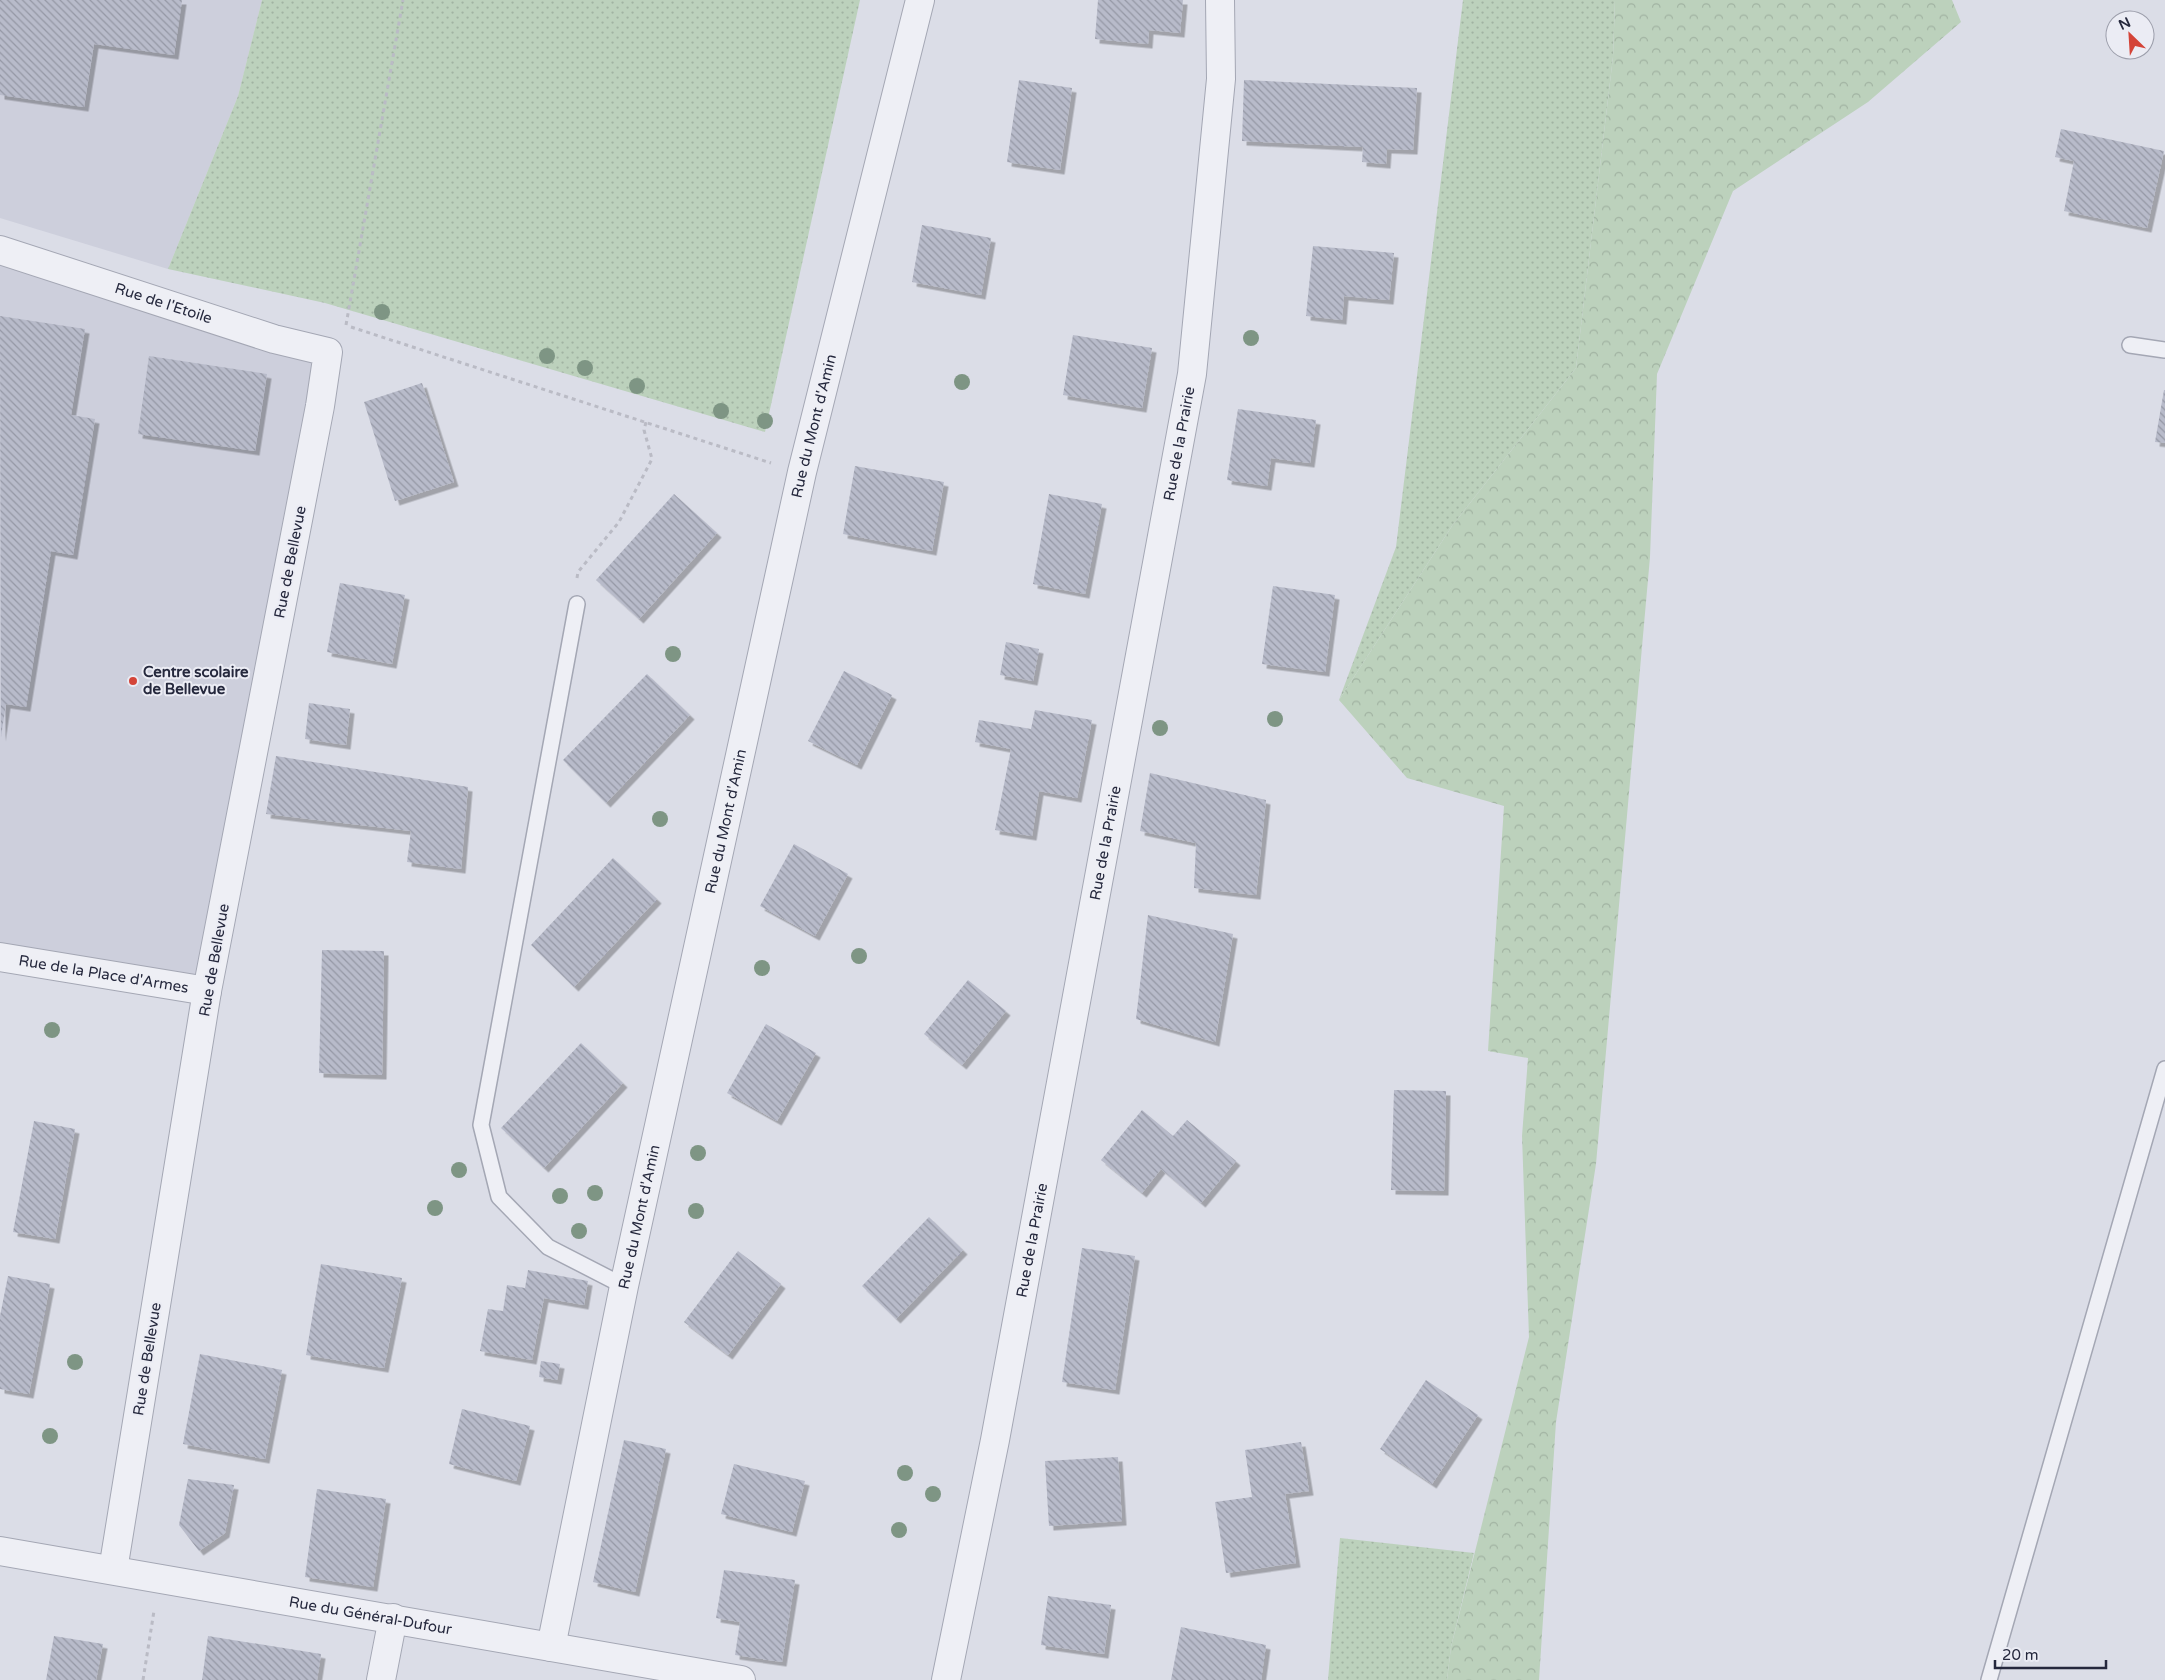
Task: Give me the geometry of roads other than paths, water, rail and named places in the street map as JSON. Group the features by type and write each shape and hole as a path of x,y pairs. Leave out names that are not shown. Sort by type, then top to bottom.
{"street":[{"name":"Rue du Mont d'Amin","path":"551,1646 624,1286 802,472 920,0"},
{"name":"Rue de la Prairie","path":"946,1680 996,1430 1192,374 1221,79 1220,0"},
{"name":"Rue de l'Etoile","path":"0,250 274,339 328,352"},
{"name":"Rue de Bellevue","path":"113,1570 208,991 320,406 328,352"},
{"name":"Rue de la Place d'Armes","path":"0,957 208,991"},
{"name":"Rue du Général-Dufour","path":"0,1551 741,1680"},
{"path":"381,1680 393,1618"}],"lane":[{"path":"2130,345 2165,350"},
{"path":"577,604 481,1125 499,1197 548,1247 624,1286"},
{"path":"1989,1680 2165,1069"}],"place":[{"name":"Centre scolaire de Bellevue","path":"133,681"}]}
